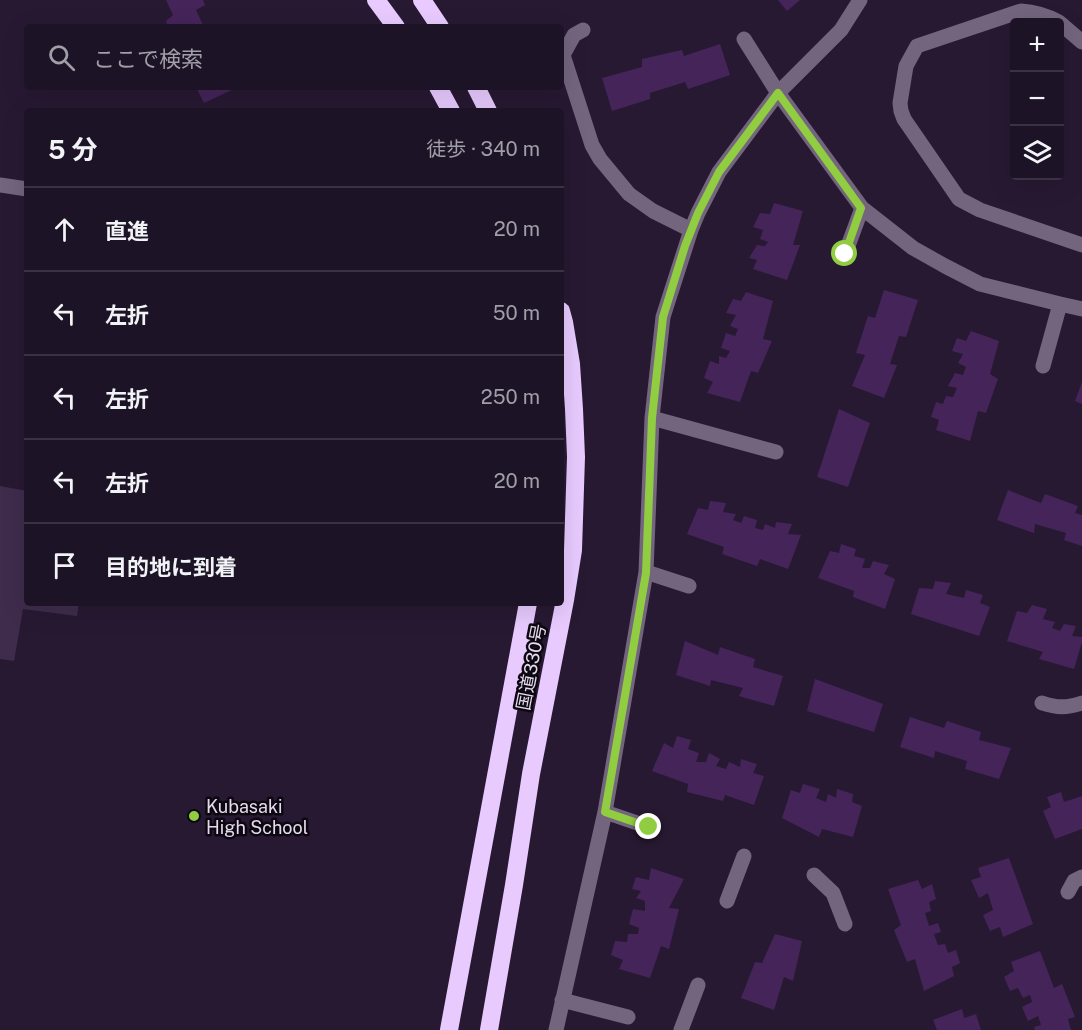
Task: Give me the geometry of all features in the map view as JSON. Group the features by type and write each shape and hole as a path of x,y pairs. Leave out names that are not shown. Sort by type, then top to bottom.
{"highway":[{"path":"376,0 394,24"},
{"path":"422,0 438,24"},
{"path":"440,90 449,108"},
{"path":"478,90 486,108"},
{"name":"国道330号","path":"489,1030 531,774 566,600 573,550 576,457 571,364 564,322"},
{"name":"国道330号","path":"448,1030 527,606"}],"lane":[{"path":"556,1030 605,812 646,573 652,418 663,317 691,230 719,172 778,93 841,30 860,0"},
{"path":"1052,18 1047,15 1021,11 917,46 906,66 900,103 904,119 959,199 980,210 1082,245"},
{"path":"1064,27 1082,42"},
{"path":"564,53 574,35 584,30"},
{"path":"744,39 778,93 861,208 913,248 980,284 1082,309"},
{"path":"564,58 592,145 610,172 629,194 653,211 691,230"},
{"path":"0,185 24,189"},
{"path":"845,254 861,208"},
{"path":"1043,366 1060,304"},
{"path":"652,418 776,452"},
{"path":"646,573 689,586"},
{"path":"1042,703 1055,707 1070,707 1082,703"},
{"path":"605,812 649,827"},
{"path":"728,901 744,856"},
{"path":"814,875 833,893 845,924"},
{"path":"1068,892 1074,881 1082,877"},
{"path":"681,1030 698,985"},
{"path":"562,1000 628,1017"}],"shaded area":[{"path":"0,486 24,490 24,606 79,606 77,616 23,609 14,661 0,659"}],"building":[{"path":"166,0 203,0 205,5 196,10 203,24 167,24 166,21 173,15"},
{"path":"778,0 800,0 787,11"},
{"path":"720,44 730,75 688,89 685,82 650,93 650,99 612,111 602,78 642,67 642,59 682,50 684,56"},
{"path":"198,90 232,90 204,103"},
{"path":"774,203 803,211 793,245 800,245 787,280 753,269 757,260 749,258 757,245 765,246 768,242 760,239 763,230 753,227 760,213 770,214"},
{"path":"884,290 918,300 906,337 899,336 890,364 897,365 884,398 852,386 865,355 856,353 868,316 875,318"},
{"path":"746,292 773,301 763,339 772,341 758,373 751,371 740,402 707,393 713,382 704,378 710,361 719,364 719,356 726,358 730,351 721,348 726,333 735,336 738,329 730,326 736,315 726,313 733,299 741,301"},
{"path":"971,331 999,341 990,374 998,379 986,413 978,411 970,441 936,430 939,420 931,417 936,402 943,404 946,396 953,397 957,388 948,386 955,373 963,375 966,367 958,363 963,354 952,351 957,338 966,341"},
{"path":"1082,382 1082,404 1075,401"},
{"path":"839,409 870,423 848,487 817,477"},
{"path":"1008,490 1041,503 1045,494 1078,506 1075,513 1082,515 1082,546 1064,540 1066,533 1035,524 1034,533 997,520"},
{"path":"710,501 726,503 723,512 736,514 733,520 741,523 744,516 757,520 755,528 763,530 765,524 775,528 776,522 792,524 788,534 801,535 788,569 760,559 757,566 722,554 724,547 687,534 698,508 708,510"},
{"path":"841,544 856,549 854,556 865,559 862,568 870,568 873,561 889,565 884,574 895,579 885,609 853,597 854,591 818,578 830,551 839,553"},
{"path":"935,581 951,583 946,594 964,598 966,590 983,595 980,603 990,607 979,636 911,614 919,588 933,589"},
{"path":"1032,605 1047,609 1043,619 1055,622 1052,628 1060,631 1064,624 1076,626 1072,636 1082,637 1082,642 1074,669 1039,659 1043,652 1007,641 1017,611 1027,613"},
{"path":"685,641 718,655 720,647 755,659 753,667 783,676 774,706 739,696 743,688 711,680 710,686 676,675"},
{"path":"815,679 883,704 874,732 807,711"},
{"path":"910,717 944,728 947,721 981,732 979,740 1011,748 999,779 965,769 967,761 935,751 934,758 900,747"},
{"path":"677,736 691,740 688,749 699,753 696,762 706,762 709,753 720,759 716,766 726,769 729,762 740,767 741,759 757,764 753,773 764,776 754,805 725,795 723,801 687,792 688,784 652,771 664,743 673,748"},
{"path":"803,784 820,789 816,798 826,802 828,794 836,798 837,789 853,794 852,802 862,806 853,837 822,829 819,837 782,818 791,790 800,793"},
{"path":"1061,792 1064,802 1082,796 1082,829 1055,839 1043,811 1051,807 1047,797"},
{"path":"1009,858 1033,924 1003,937 1000,927 990,931 983,915 993,910 988,893 979,898 971,880 981,877 978,868"},
{"path":"651,868 684,879 669,908 679,909 669,949 661,946 650,978 619,969 623,960 611,955 615,941 627,942 628,934 638,934 639,928 629,924 633,909 645,911 645,901 636,898 641,891 632,889 636,877 649,880"},
{"path":"918,880 922,889 932,884 936,899 929,902 931,911 925,913 929,926 938,923 941,932 934,934 938,945 945,944 948,953 956,950 960,963 952,967 954,976 924,991 915,959 907,962 894,930 901,925 888,889"},
{"path":"775,934 802,941 793,981 784,977 774,1010 741,998 755,962 762,963"},
{"path":"1040,951 1054,988 1062,984 1075,1017 1068,1019 1071,1030 1035,1030 1034,1027 1041,1025 1038,1016 1028,1021 1022,1007 1032,1002 1030,995 1023,998 1018,988 1010,991 1004,977 1014,971 1011,962"},
{"path":"962,1009 964,1018 976,1014 981,1030 937,1030 933,1020"}],"place":[{"name":"Kubasaki High School","path":"194,816"}],"route":[{"path":"649,827 605,812 646,573 652,418 663,317 685,246 698,213 719,172 778,93 861,208 845,254"}]}
